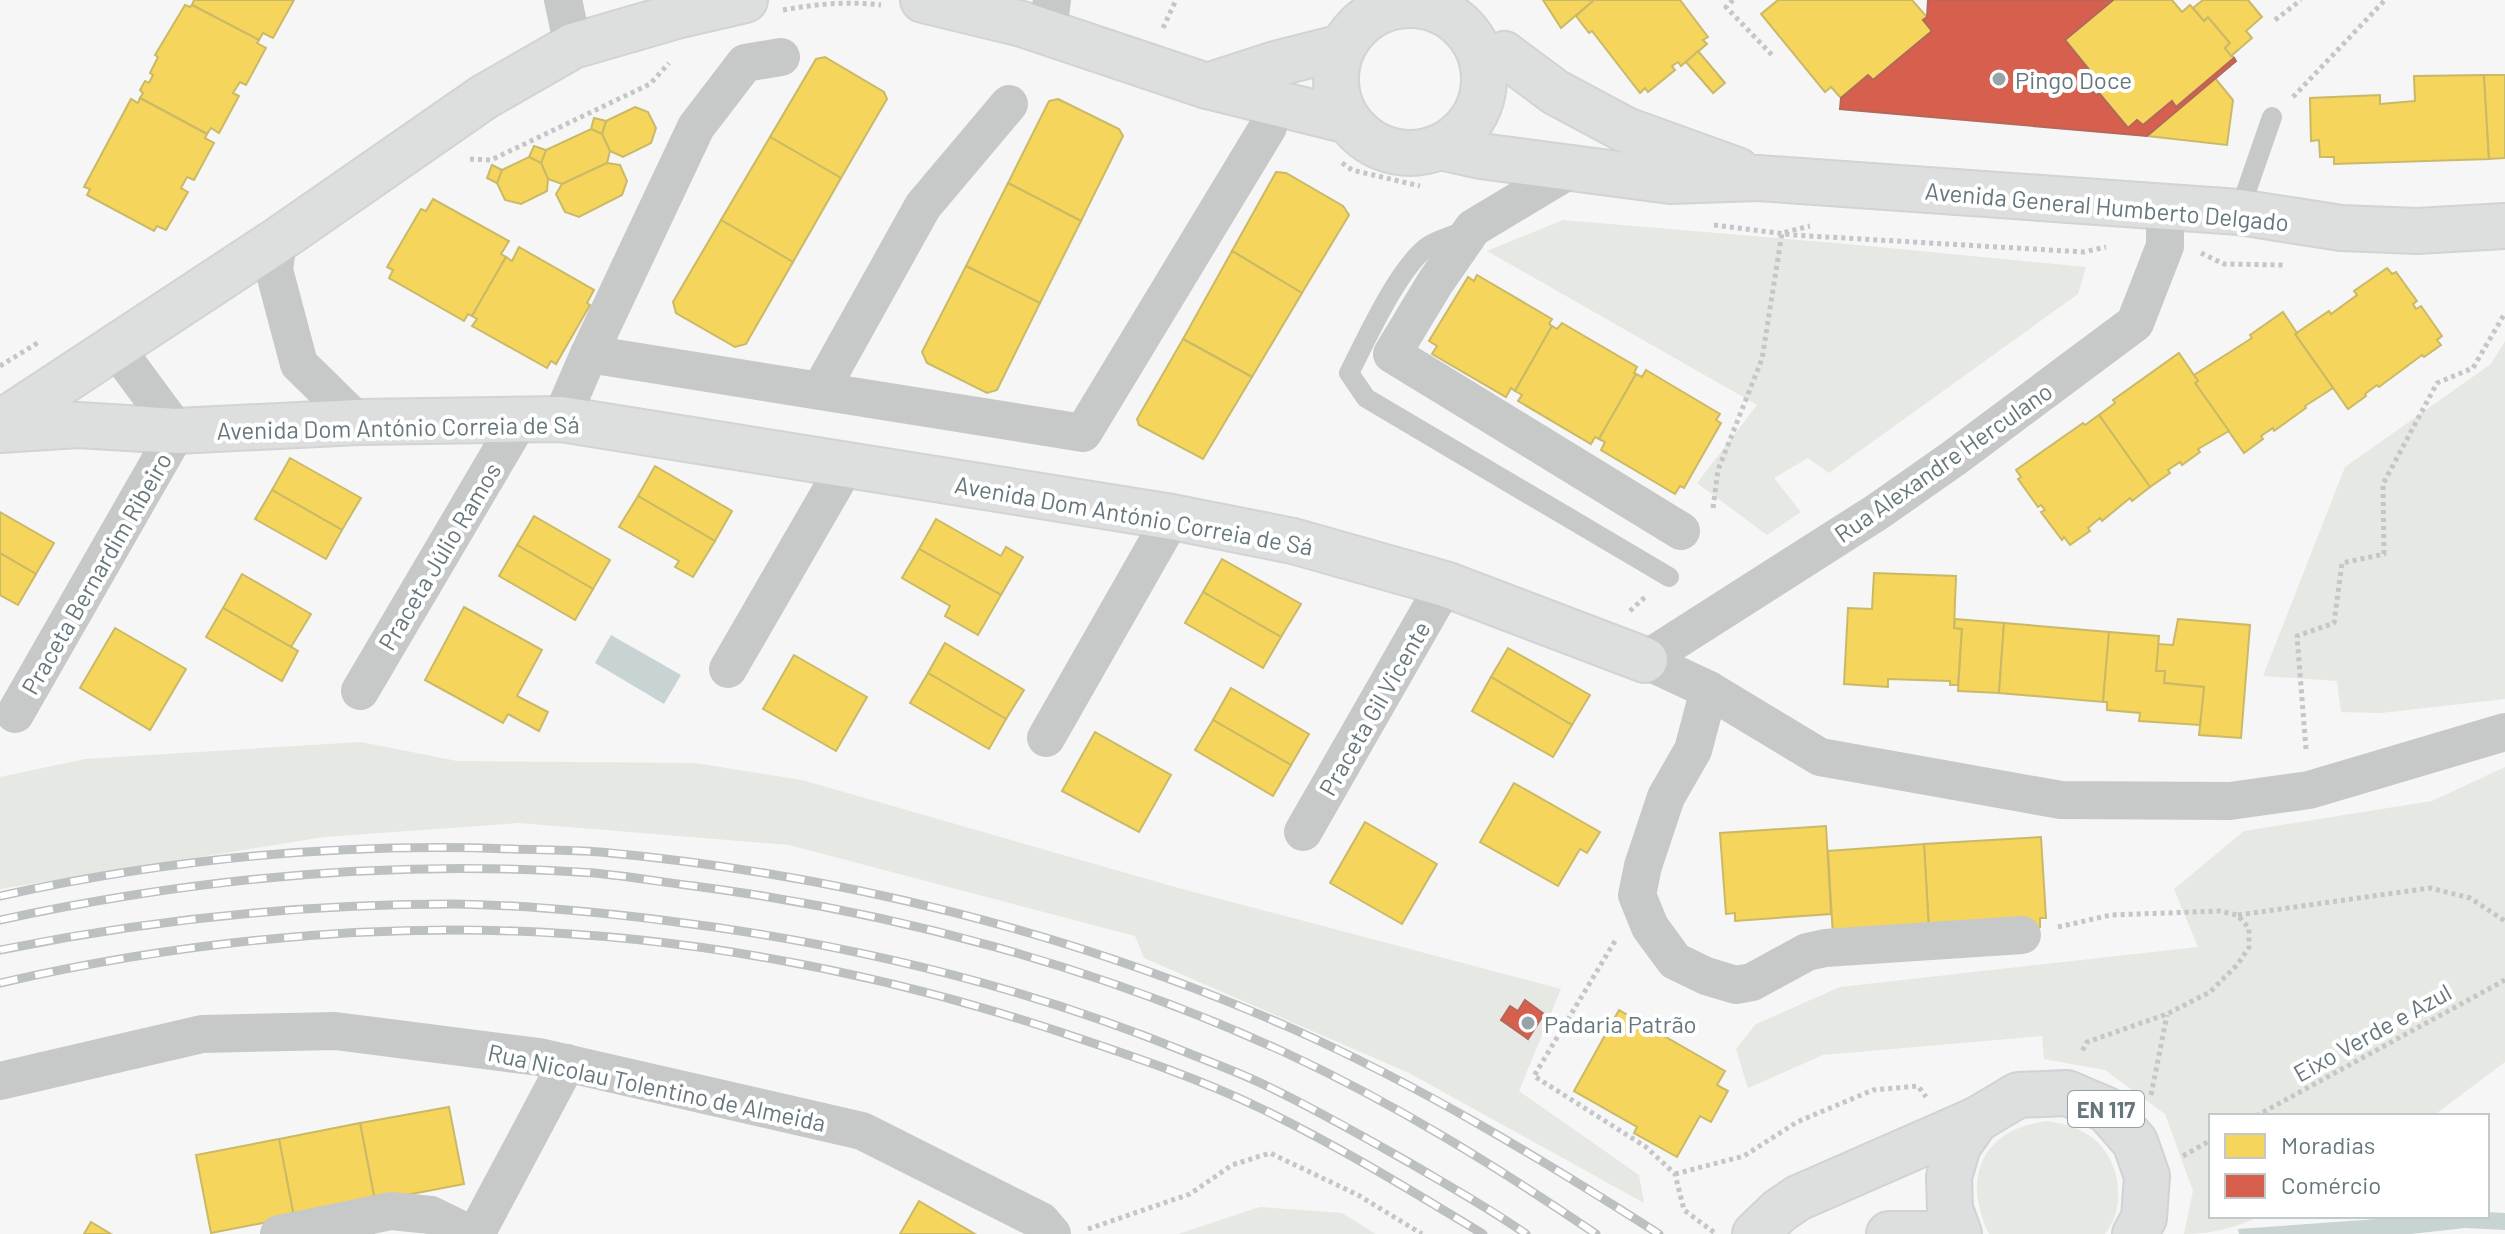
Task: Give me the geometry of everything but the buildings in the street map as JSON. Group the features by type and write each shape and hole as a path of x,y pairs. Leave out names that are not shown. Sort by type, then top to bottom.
{"street":[{"path":"563,0 573,46"},
{"path":"1344,141 1335,72 1342,47 1345,0"},
{"path":"907,3 1050,16 1207,86 1344,141 1367,140 1390,151 1416,154 1441,147 1462,132 1477,112 1484,86 1482,61 1471,37 1446,9 1403,5 1378,11 1357,25 1342,47 1207,86"},
{"path":"0,423 278,240 484,97 573,46 680,15 759,6"},
{"name":"Avenida General Humberto Delgado","path":"1482,61 1504,54 1555,92 1626,130 1758,178"},
{"name":"Praceta Júlio Ramos","path":"360,691 540,420 589,354 696,127 745,63 781,57"},
{"path":"820,391 923,206 1009,104"},
{"path":"589,354 1083,433 1268,127"},
{"name":"Avenida General Humberto Delgado","path":"1441,147 1481,156 1670,181 1758,178 1841,184 2165,226 2239,212 2341,228 2417,231 2505,226"},
{"path":"1573,168 1473,228 1392,354 1697,522"},
{"name":"Rua Alexandre Herculano","path":"1645,660 1877,512 2135,323 2165,226"},
{"path":"278,240 274,270 299,364 358,422"},
{"path":"115,347 177,431"},
{"name":"Avenida Dom António Correia de Sá","path":"0,430 78,425 177,431 358,422 540,420 1172,517 1293,541 1445,584 1645,660 1709,690 1820,757 2061,800 2230,801 2309,790 2505,732"},
{"name":"Praceta Bernardim Ribeiro","path":"15,714 177,431"},
{"path":"728,669 846,465"},
{"path":"1046,738 1172,517"},
{"name":"Praceta Gil Vicente","path":"1303,832 1445,584"},
{"path":"1709,690 1693,750 1666,797 1643,866 1637,895 1650,927 1675,961 1706,976 1736,985 1752,982 1807,952 1825,948 2022,935"},
{"name":"Rua Nicolau Tolentino de Almeida","path":"0,1081 202,1034 335,1031 539,1057 862,1131 1041,1221 1052,1234"},
{"path":"476,1234 567,1063"},
{"name":"EN 117","path":"1755,1234 1798,1198 1976,1120 2018,1095 2067,1093 2107,1110 2135,1142 2147,1176 2144,1218 2135,1234"},
{"name":"EN 117","path":"1959,1234 1950,1209 1949,1177 1958,1146 1976,1120"},
{"path":"279,1234 391,1211 431,1215 470,1234"},
{"path":"1889,1234 1931,1234"}],"lane":[{"path":"2239,212 2272,117"},
{"path":"1473,228 1428,246 1403,274 1349,373 1366,398 1669,577"}],"path":[{"path":"1733,0 1726,7 1772,55"},
{"path":"2275,20 2301,0"},
{"path":"2272,117 2385,0"},
{"path":"759,6 907,3"},
{"path":"463,159 491,160 650,84 678,54"},
{"path":"1344,141 1352,170 1421,186"},
{"path":"1782,233 1825,222 1841,184"},
{"path":"1703,224 1782,233 2084,252 2136,240 2165,226 2187,247 2224,264 2287,265"},
{"path":"1697,522 1762,359 1782,233"},
{"path":"2309,790 2297,636 2334,623 2342,563 2384,554 2383,484 2437,383 2473,368 2505,313"},
{"path":"2022,935 2111,915 2220,911 2237,915 2430,888 2470,898 2505,921"},
{"path":"1637,895 1621,930 1534,1076 1646,1147 1675,1174 1684,1210 1716,1234"},
{"path":"2080,1054 2087,1042 2167,1014 2210,992 2238,964 2249,947 2249,928 2237,915"},
{"name":"Eixo Verde e Azul","path":"2260,1114 2505,980"},
{"path":"2150,1098 2167,1014"},
{"path":"1675,1174 1744,1156 1797,1122 1873,1090 1918,1086 1928,1100"},
{"path":"1102,1223 1190,1194 1232,1165 1270,1153 1358,1195 1422,1234"}],"shaded area":[{"path":"1563,220 2086,267 2078,294 1829,473 1808,458 1774,478 1801,512 1767,535 1697,483 1757,405 1487,251"},
{"path":"2505,341 2505,699 2381,713 2341,712 2337,681 2263,676 2345,467 2491,364"},
{"path":"611,635 681,675 664,704 595,663"},
{"path":"361,742 457,761 695,763 802,780 1175,887 1561,989 1519,1091 1639,1175 1644,1203 1409,1073 1144,958 1135,936 789,845 519,823 324,837 0,889 0,777 85,759"},
{"path":"2505,767 2505,1062 2436,1114 2209,1114 2209,1218 2256,1218 2242,1224 2223,1230 2184,1234 2193,1191 2165,1114 2105,1070 2044,1059 2042,1036 1823,1055 1748,1088 1736,1049 1756,1024 1840,987 2198,947 2174,889 2244,831 2432,801"},
{"path":"2048,1121 2085,1133 2108,1156 2114,1168 2118,1196 2112,1223 2105,1234 1989,1234 1977,1193 1978,1175 1984,1159 1993,1145 2007,1134"},
{"path":"1260,1207 1342,1213 1376,1234 1178,1234"},
{"path":"2489,1212 2505,1213 2505,1230 2465,1228 2411,1234 2239,1234 2238,1229 2392,1218 2489,1218"}],"railway":[{"path":"0,896 191,863 319,851 448,847 600,852 778,875 866,892 1040,936 1210,994 1293,1029 1388,1075 1480,1125 1659,1234"},
{"path":"0,920 73,905 221,883 370,871 445,869 606,874 845,911 995,947 1069,969 1142,994 1284,1052 1405,1114 1521,1184 1596,1234"},
{"path":"0,950 112,930 226,916 340,907 454,904 535,907 616,915 801,941 998,987 1125,1029 1229,1069 1358,1134 1469,1197 1526,1234"},
{"path":"0,983 169,951 283,938 397,931 532,932 611,937 767,958 845,973 997,1012 1191,1078 1317,1137 1483,1234"}],"place":[{"name":"Pingo Doce","path":"1999,79"},
{"name":"Padaria Patrão","path":"1528,1023"}]}
